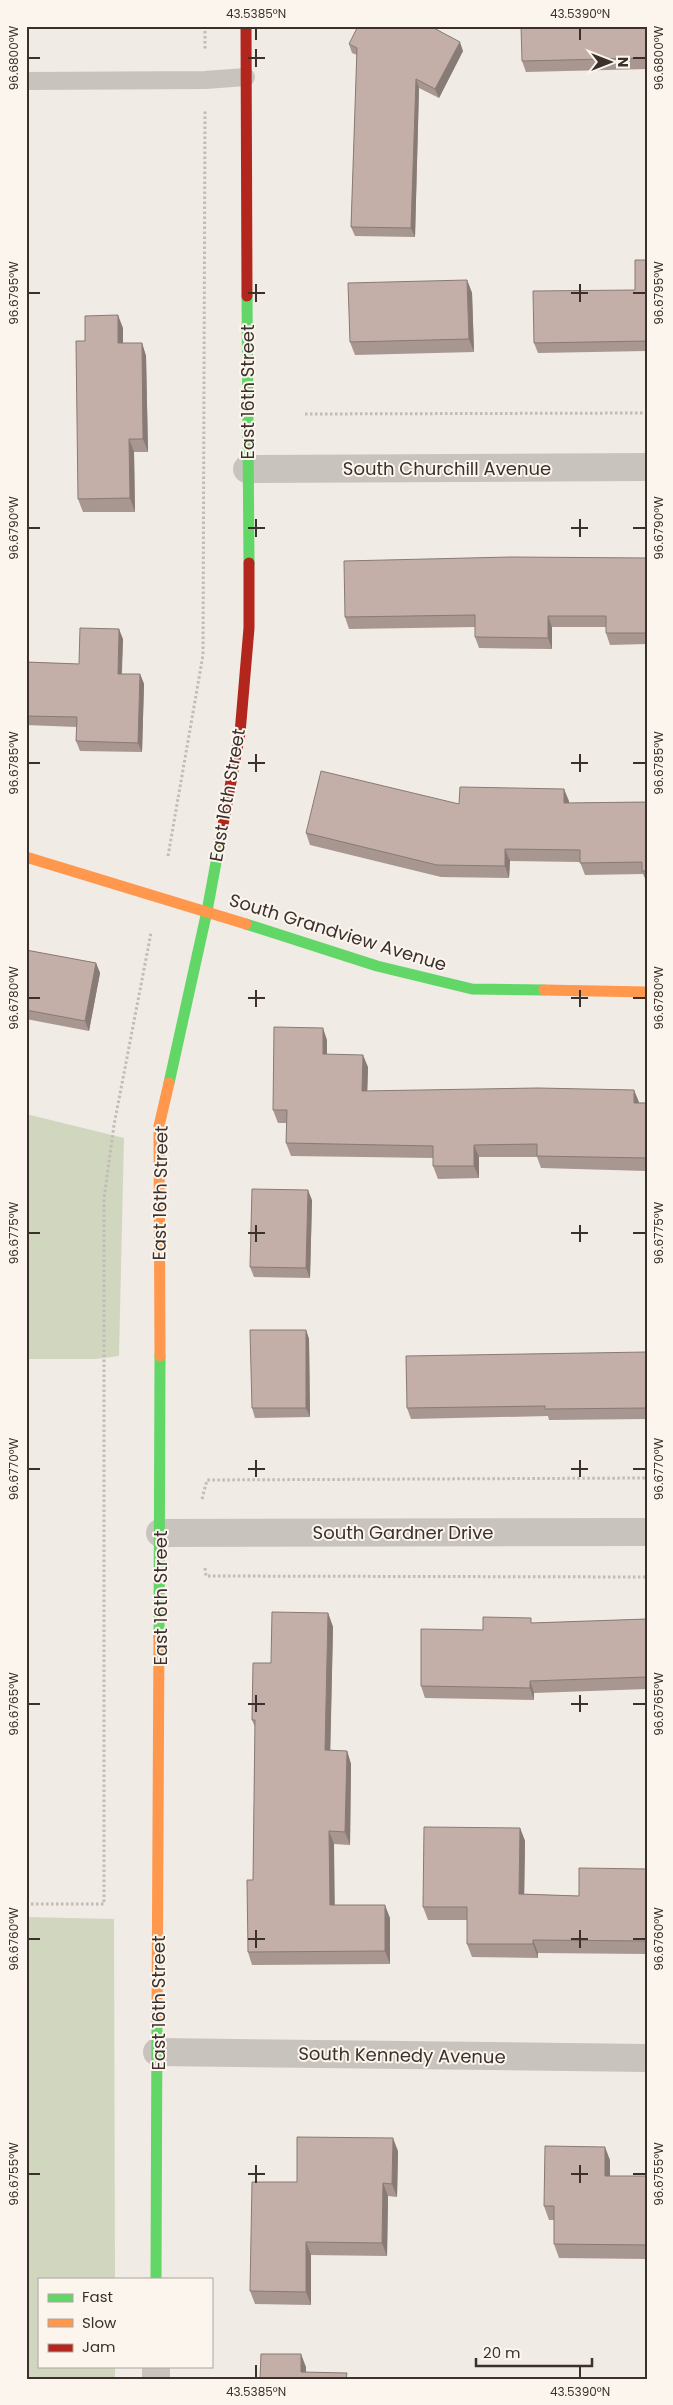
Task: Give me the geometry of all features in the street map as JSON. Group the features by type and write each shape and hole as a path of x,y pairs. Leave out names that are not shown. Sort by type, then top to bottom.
{"street":[{"name":"East 16th Street","path":"156,2278 160,1532 159,1126 207,911 240,724 249,628 246,26"},
{"name":"South Churchill Avenue","path":"247,469 647,467"},
{"name":"South Grandview Avenue","path":"26,857 207,911 377,966 472,989 647,992"},
{"name":"South Gardner Drive","path":"160,1532 647,1532"},
{"name":"South Kennedy Avenue","path":"158,2052 647,2058"}],"lane":[{"path":"26,81 205,80 246,77"}],"path":[{"path":"168,856 203,655 205,26"},
{"path":"305,414 647,413"},
{"path":"26,1904 104,1904 104,1199 114,1125 151,933"}],"green space":[{"path":"26,1114 124,1138 119,1356 95,1359 26,1359"},
{"path":"26,1917 114,1919 115,2278 38,2278 38,2368 115,2368 115,2379 26,2379"}],"building":[{"path":"358,26 430,26 460,42 435,89 416,79 411,228 351,227 357,48 349,44"},
{"path":"521,26 647,26 647,58 522,61"},
{"path":"635,260 647,260 647,341 534,343 533,291 635,290"},
{"path":"467,280 469,339 350,342 348,283"},
{"path":"118,315 118,343 142,343 143,439 129,439 130,498 78,499 76,341 85,341 85,316"},
{"path":"510,557 647,558 647,633 606,633 606,616 548,616 548,638 475,637 475,615 345,617 344,561"},
{"path":"80,628 119,629 118,674 140,674 138,743 76,741 77,717 26,716 26,662 79,664"},
{"path":"321,771 459,804 460,787 564,789 564,803 647,802 647,871 642,871 642,862 580,863 580,850 505,849 505,866 437,865 306,833"},
{"path":"26,950 96,963 85,1021 26,1010"},
{"path":"274,1027 323,1028 323,1054 363,1055 362,1091 538,1088 634,1090 634,1103 647,1103 647,1158 537,1156 537,1144 474,1145 474,1166 433,1166 433,1146 286,1143 287,1110 273,1110"},
{"path":"252,1189 308,1190 306,1268 250,1267"},
{"path":"250,1330 306,1330 306,1408 252,1408"},
{"path":"647,1352 647,1408 545,1409 545,1406 407,1408 406,1356"},
{"path":"272,1612 328,1613 325,1750 347,1751 345,1832 329,1831 330,1905 385,1905 385,1951 248,1952 247,1880 253,1880 255,1720 252,1720 253,1663 271,1663"},
{"path":"483,1617 531,1618 531,1623 647,1619 647,1677 530,1681 530,1688 421,1686 421,1629 483,1630"},
{"path":"424,1827 520,1828 519,1894 579,1896 579,1868 647,1869 647,1941 533,1940 533,1944 467,1944 467,1907 423,1907"},
{"path":"297,2137 393,2138 392,2184 383,2183 382,2243 306,2242 306,2292 250,2291 252,2182 297,2182"},
{"path":"545,2146 605,2147 605,2176 647,2176 646,2245 554,2244 554,2206 544,2206"},
{"path":"261,2354 301,2354 301,2372 347,2373 346,2379 260,2379"}],"traffic: fast":[{"path":"247,296 249,563"},
{"path":"169,1083 207,911 220,841"},
{"path":"246,924 377,966 472,989 544,990"},
{"path":"159,1637 160,1356"},
{"path":"156,2278 157,2015"}],"traffic: slow":[{"path":"26,857 246,924"},
{"path":"544,990 647,992"},
{"path":"160,1356 159,1126 169,1083"},
{"path":"157,2015 159,1637"}],"traffic: jam":[{"path":"246,26 247,296"},
{"path":"220,841 240,733 249,628 249,563"}]}
